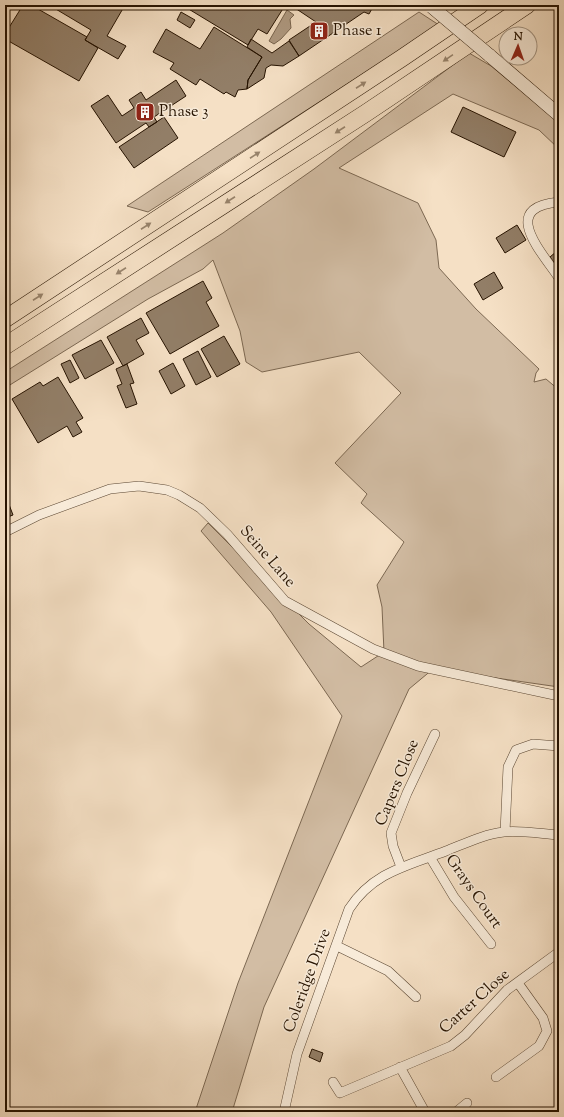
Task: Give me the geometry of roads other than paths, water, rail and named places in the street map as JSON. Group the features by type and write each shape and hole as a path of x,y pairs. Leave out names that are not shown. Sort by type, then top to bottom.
{"highway":[{"path":"5,319 480,5"},
{"path":"5,346 366,113 527,5"}],"main road":[{"path":"430,6 490,55 559,115"}],"street":[{"path":"559,202 548,203 536,207 531,211 527,222 534,241 559,278"},
{"name":"Seine Lane","path":"5,532 38,515 110,489 139,486 167,490 179,495 200,508 227,534 286,601 387,655 412,664 559,696"},
{"name":"Capers Close","path":"401,867 393,846 391,833 407,793 435,734"},
{"path":"505,832 508,767 516,750 533,744 559,746"},
{"name":"Coleridge Drive","path":"284,1112 297,1054 349,909 359,894 385,875 401,867 490,835 505,832 559,835"},
{"name":"Grays Court","path":"430,857 454,897 485,942"},
{"path":"337,946 388,971 416,997"},
{"name":"Carter Close","path":"333,1082 340,1093 451,1046 465,1034 507,990 559,952"},
{"path":"496,1077 540,1046 547,1031 543,1018 518,983"},
{"path":"400,1067 425,1112"},
{"path":"456,1112 467,1103"}],"place":[{"name":"Phase 1","path":"319,31"},
{"name":"Phase 3","path":"145,112"}]}
